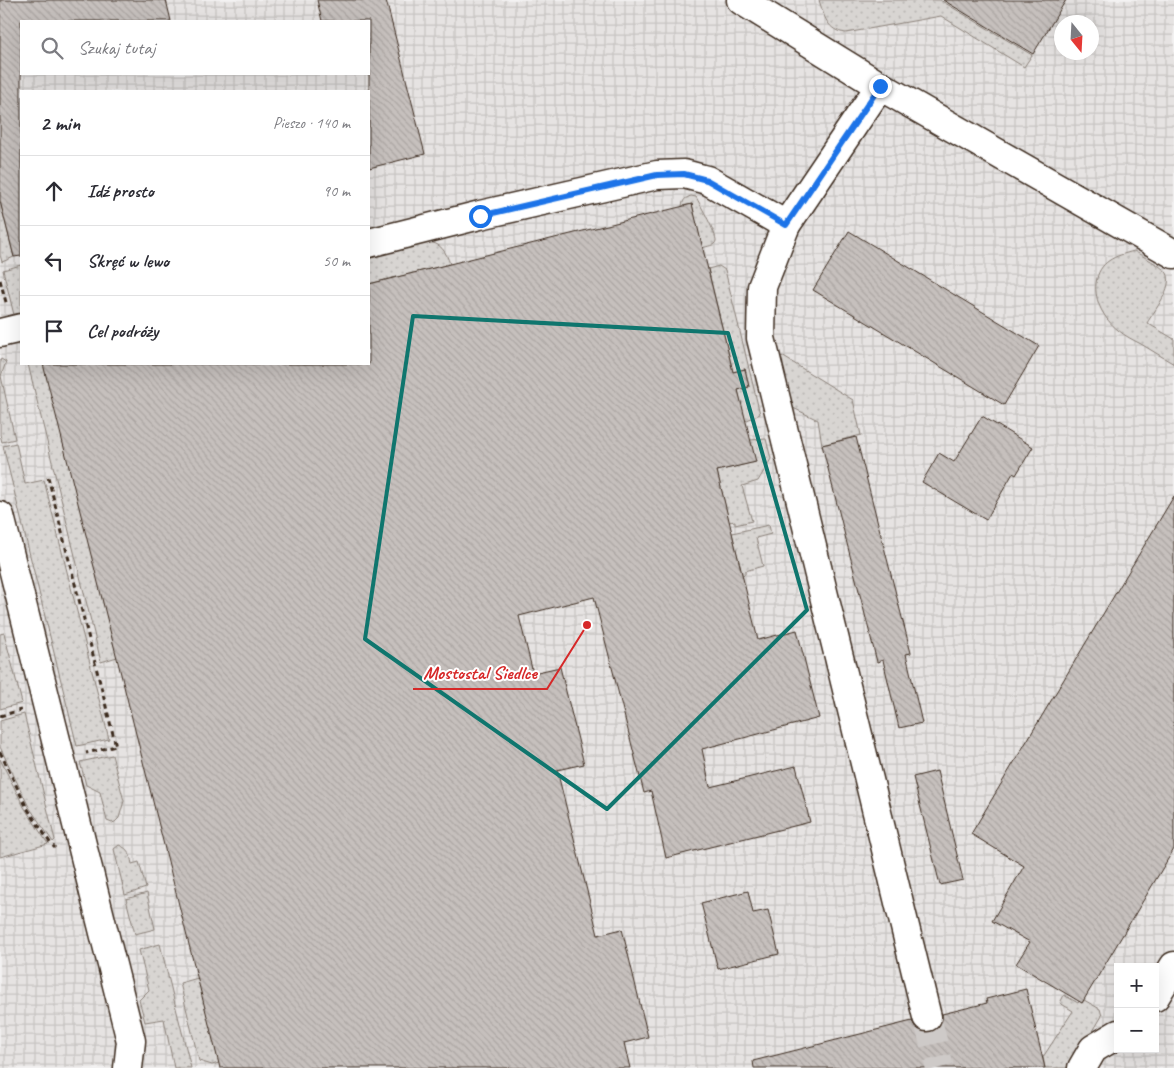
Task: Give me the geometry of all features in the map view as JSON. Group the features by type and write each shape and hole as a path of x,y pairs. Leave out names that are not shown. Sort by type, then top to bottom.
{"lane":[{"path":"741,0 880,86 1174,254"},
{"path":"880,86 786,225 762,287 761,338 927,1017"},
{"path":"370,243 657,175 684,174 707,180 786,225"},
{"path":"0,333 20,328"},
{"path":"0,516 131,1041 128,1068"},
{"path":"1159,990 1174,966"},
{"path":"1082,1068 1093,1048 1114,1036"}],"path":[{"path":"48,477 116,746 60,758"},
{"path":"0,716 25,709"},
{"path":"0,752 27,808 54,848"}],"highlighted area":[{"path":"413,316 728,333 807,610 607,809 365,639"}],"shaded area":[{"path":"0,0 1174,0 1174,1068 0,1068"},
{"path":"819,0 940,0 1032,55 1024,67 941,16 846,33 840,32 827,22"},
{"path":"691,196 696,197 711,226 716,238 715,243 712,245 702,248 692,204 682,206 683,202"},
{"path":"0,201 14,257 2,262 0,255"},
{"path":"431,242 442,248 450,264 370,284 370,256"},
{"path":"1134,251 1167,273 1168,285 1166,292 1147,323 1174,339 1174,364 1129,338 1113,326 1104,315 1098,303 1096,283 1101,269 1114,258"},
{"path":"20,265 20,314 14,315 3,270"},
{"path":"719,266 725,270 760,414 745,421 738,390 749,387 745,369 733,372 708,269"},
{"path":"782,356 853,400 861,435 822,445 818,420 787,405 776,361"},
{"path":"1,359 6,362 1,376 15,439 2,442 0,435"},
{"path":"28,365 44,365 117,657 101,662"},
{"path":"766,439 771,459 758,481 742,486 752,521 735,525 735,521 729,522 717,471 755,462 750,440"},
{"path":"16,443 25,484 44,480 109,739 77,746 3,446"},
{"path":"769,525 771,534 756,538 763,566 745,571 745,574 742,575 732,533"},
{"path":"4,633 22,703 0,709 0,634"},
{"path":"24,714 55,840 53,842 29,807 0,747 0,721"},
{"path":"112,755 124,801 119,818 112,823 107,821 100,792 86,785 80,762"},
{"path":"0,759 24,807 48,844 0,857"},
{"path":"119,845 128,852 132,864 139,862 146,888 125,895 114,849"},
{"path":"147,893 155,929 135,934 126,899"},
{"path":"160,944 191,1068 174,1068 164,1019 145,1022 139,1000 149,990 139,950"},
{"path":"198,978 219,1063 212,1065 199,1061 180,983"},
{"path":"1064,995 1078,1003 1079,1001 1082,1003 1084,1000 1100,1009 1102,1016 1071,1068 1045,1068 1043,1057 1073,1011 1060,1003"}],"building":[{"path":"0,0 166,0 171,20 20,20 20,256 14,257 0,201"},
{"path":"317,0 386,0 425,154 370,168 370,20 322,20"},
{"path":"943,0 1066,0 1057,15 1054,15 1054,20 1033,54"},
{"path":"692,204 733,372 745,369 749,387 738,390 756,462 717,471 758,640 797,630 819,718 702,749 710,787 796,766 810,822 666,858 651,791 644,793 594,597 519,616 533,673 560,667 584,764 557,770 598,935 622,929 648,1037 624,1043 630,1068 220,1068 43,365 370,365 370,284"},
{"path":"849,231 1039,346 1004,405 813,290"},
{"path":"982,416 1033,447 1016,475 1013,473 986,520 922,482 939,453 954,462"},
{"path":"856,437 911,653 906,654 922,723 899,728 883,660 877,662 822,445"},
{"path":"1174,496 1174,849 1082,1003 1016,964 1030,942 992,921 1024,866 971,834"},
{"path":"937,771 963,880 940,885 913,777"},
{"path":"748,891 753,913 768,910 779,954 718,969 701,903"},
{"path":"1026,989 1045,1068 754,1068 753,1061 912,1021 916,1028 922,1032 931,1032 938,1028 942,1021 942,1014 987,1003 986,999"}],"tunnel":[{"path":"927,1017 940,1068"}],"place":[{"name":"Mostostal Siedlce","path":"587,625"}],"route":[{"path":"480,216 657,175 684,174 707,180 786,225 880,86"}]}
